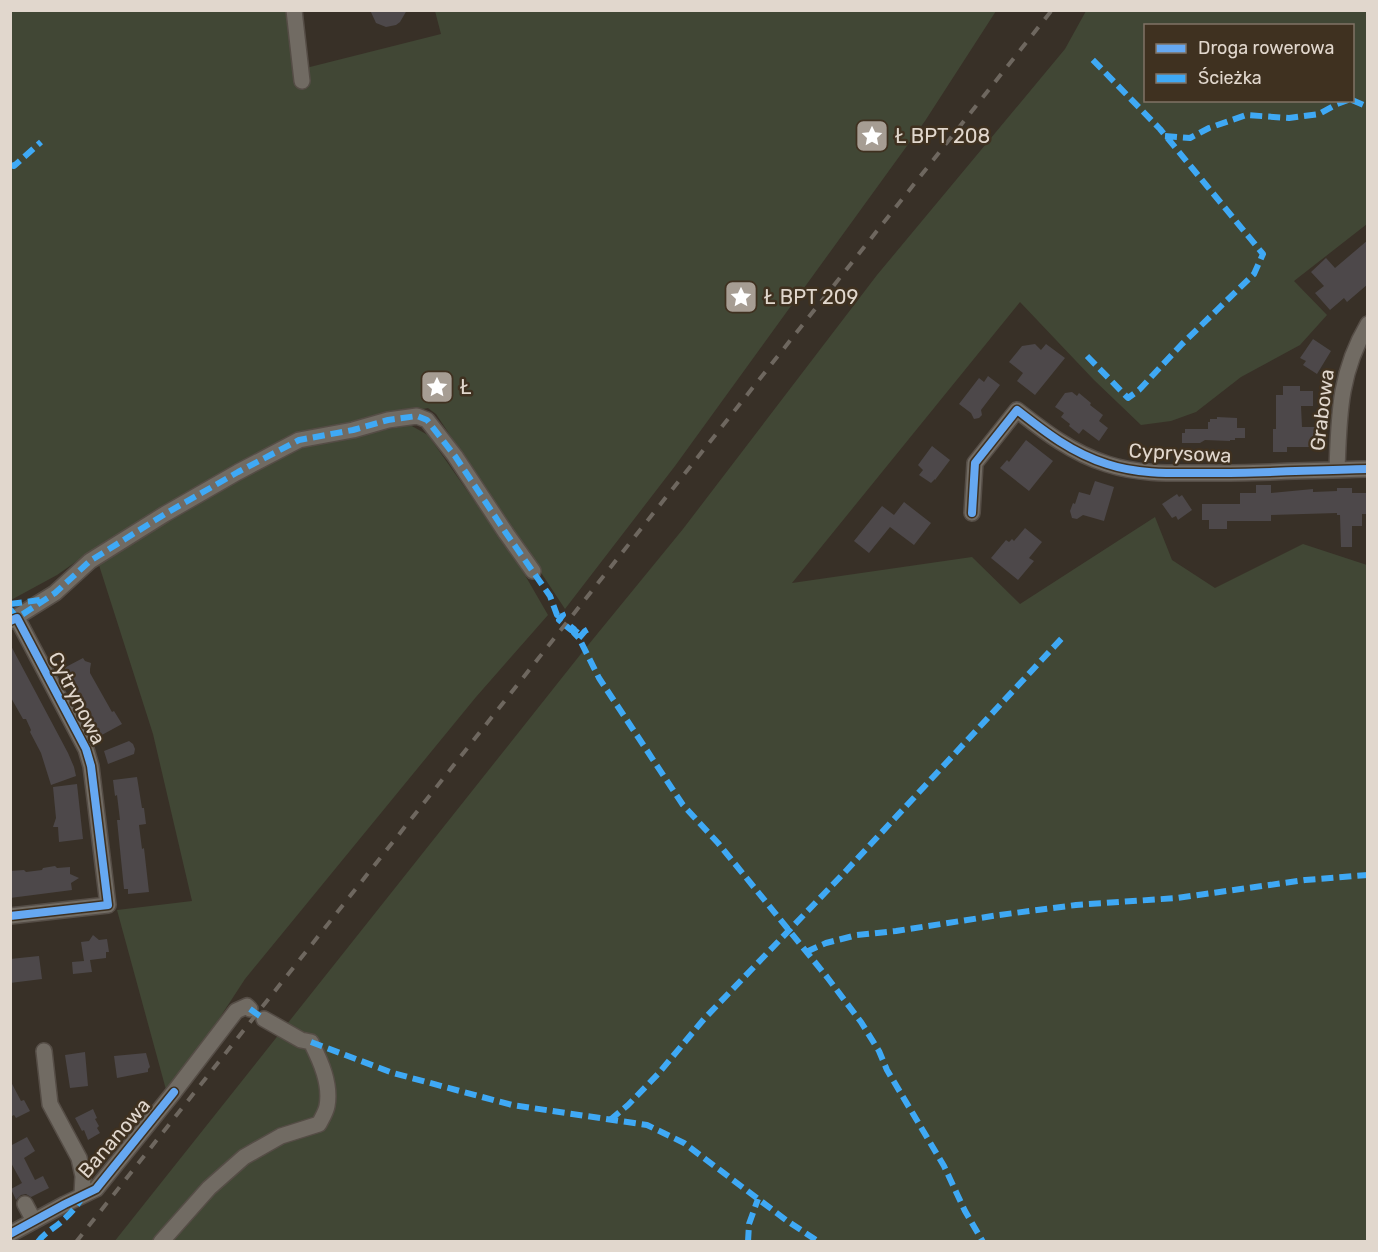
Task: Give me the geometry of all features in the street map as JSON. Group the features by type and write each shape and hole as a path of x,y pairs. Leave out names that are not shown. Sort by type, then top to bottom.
{"street":[{"path":"294,10 302,81"},
{"name":"Grabowa","path":"1337,470 1339,416 1344,382 1348,364 1368,324"},
{"name":"Cyprysowa","path":"972,513 975,463 1017,410 1060,443 1083,455 1135,471 1193,473 1368,469"},
{"path":"14,620 55,592 90,561 165,514 299,440 353,430 388,420 417,416 427,420 455,456 533,571"},
{"name":"Cytrynowa","path":"10,916 108,905 91,766 86,749 14,620"},
{"name":"Bananowa","path":"10,1234 96,1189 236,1011 247,1006 250,1009"},
{"path":"161,1242 209,1188 244,1157 281,1136 319,1124 327,1108 327,1082 311,1042 301,1040 264,1019"},
{"path":"44,1051 50,1104 79,1158 83,1176 82,1195"},
{"path":"25,1204 34,1221"}],"green space":[{"path":"11,11 291,11 298,70 441,34 435,11 996,11 925,121 675,466 565,609 436,414 428,408 301,434 107,540 57,575 11,600"},
{"path":"1086,11 1367,11 1367,224 1294,281 1327,315 1300,345 1241,377 1196,412 1171,421 1141,425 1094,380 1020,302 792,583 972,557 1020,604 1155,517 1172,560 1215,588 1303,544 1367,565 1367,1241 114,1242 580,655 683,529 877,275 1065,49"},
{"path":"410,425 428,435 518,563 548,615 476,697 245,979 168,1097 117,910 192,901 153,734 98,562 172,516 303,446"}],"building":[{"path":"370,10 407,10 400,22 386,27 376,23"},
{"path":"1368,240 1368,284 1347,302 1344,298 1330,310 1315,293 1324,286 1311,272 1326,258 1335,268"},
{"path":"1313,339 1331,351 1317,374 1303,365 1306,361 1300,358"},
{"path":"1035,344 1041,350 1046,344 1065,358 1035,395 1017,381 1023,373 1009,362 1022,346"},
{"path":"988,376 1000,385 981,410 982,415 974,419 971,413 959,404 979,378 984,382"},
{"path":"1283,386 1300,386 1300,391 1313,391 1313,406 1301,406 1302,427 1317,427 1317,447 1287,447 1287,452 1273,452 1276,395 1283,395"},
{"path":"1072,392 1077,396 1079,393 1103,415 1099,421 1108,428 1099,441 1083,429 1079,434 1061,417 1064,413 1055,407 1065,393"},
{"path":"1217,417 1237,418 1237,428 1245,428 1245,438 1235,438 1230,441 1205,440 1200,443 1182,443 1182,433 1185,433 1185,429 1208,429 1210,419 1217,419"},
{"path":"1026,440 1053,461 1029,491 1000,468 1007,460 1009,462"},
{"path":"932,446 950,460 931,483 919,475 923,470 918,465"},
{"path":"1095,481 1114,487 1104,521 1083,515 1077,519 1072,518 1070,511 1079,492 1090,495"},
{"path":"1256,485 1271,485 1271,493 1313,489 1313,492 1337,491 1337,488 1352,488 1352,493 1368,493 1368,514 1362,514 1362,526 1352,526 1352,547 1341,547 1340,515 1337,513 1271,515 1271,521 1227,521 1227,529 1209,529 1209,520 1202,520 1202,504 1240,504 1240,493 1256,493"},
{"path":"1177,494 1179,497 1182,495 1192,510 1178,520 1176,516 1172,518 1162,504"},
{"path":"904,502 931,523 914,545 890,527 869,553 854,541 882,506 894,515"},
{"path":"1025,528 1042,542 1029,558 1034,561 1018,580 991,558 1006,540 1014,541"},
{"path":"10,644 68,753 76,776 51,785 41,753 26,719 23,719 10,696"},
{"path":"83,658 91,663 90,673 112,712 114,711 122,724 100,736 76,696 78,695 64,668"},
{"path":"129,741 135,749 134,754 108,764 104,751"},
{"path":"137,777 146,824 139,825 149,892 128,894 128,889 124,889 117,820 120,820 113,780"},
{"path":"77,784 83,839 59,842 58,827 53,827 56,818 53,787"},
{"path":"55,866 57,868 70,867 70,874 79,878 71,883 72,890 10,898 10,871 24,870 26,872"},
{"path":"93,935 99,940 107,939 109,952 106,952 106,958 90,960 92,972 73,974 72,962 84,961 81,942 89,941"},
{"path":"39,956 42,979 10,983 10,959"},
{"path":"85,1052 88,1086 70,1088 65,1055"},
{"path":"146,1053 150,1067 148,1072 117,1078 114,1056"},
{"path":"10,1080 21,1101 24,1100 30,1111 16,1118 14,1115 10,1117"},
{"path":"93,1109 100,1133 88,1140 75,1118"},
{"path":"27,1137 35,1151 24,1158 35,1180 43,1176 49,1188 31,1197 26,1194 21,1195 16,1200 11,1189 22,1183 10,1161 10,1146"}],"railway":[{"path":"76,1242 1052,10"}],"marked path":[{"path":"1087,356 1128,398 1139,390 1182,344 1254,274 1263,254 1160,129 1091,58"},
{"path":"1354,101 1368,107"},
{"path":"1165,136 1190,138 1209,128 1246,115 1289,118 1319,114 1342,102"},
{"path":"10,165 14,166 41,142"},
{"path":"10,609 17,618 55,593 90,561 165,514 299,440 353,430 388,420 417,416 427,420 455,456 550,596 557,615 561,611 563,615 559,620 571,630 575,625 578,628 574,633 579,638 599,678 683,805 718,843 861,1022 944,1166 965,1211 983,1242"},
{"path":"10,604 40,600"},
{"path":"579,638 592,627"},
{"path":"610,1120 658,1074 704,1019 844,873 1063,637"},
{"path":"806,952 826,943 857,935 999,915 1076,905 1177,898 1305,880 1368,875"},
{"path":"250,1009 264,1019"},
{"path":"311,1042 393,1073 512,1105 647,1125 684,1143 819,1242"},
{"path":"38,1242 69,1214 81,1199"},
{"path":"748,1242 749,1224 758,1199"}],"cycle path":[{"path":"972,513 975,463 1017,410 1071,448 1120,468 1158,473 1368,469"},
{"path":"10,621 17,618 86,749 91,766 108,905 10,916"},
{"path":"10,1234 96,1189 174,1092"}],"place":[{"name":"Ł BPT 208","path":"872,136"},
{"name":"Ł BPT 209","path":"741,297"},
{"name":"Ł","path":"437,387"}]}
